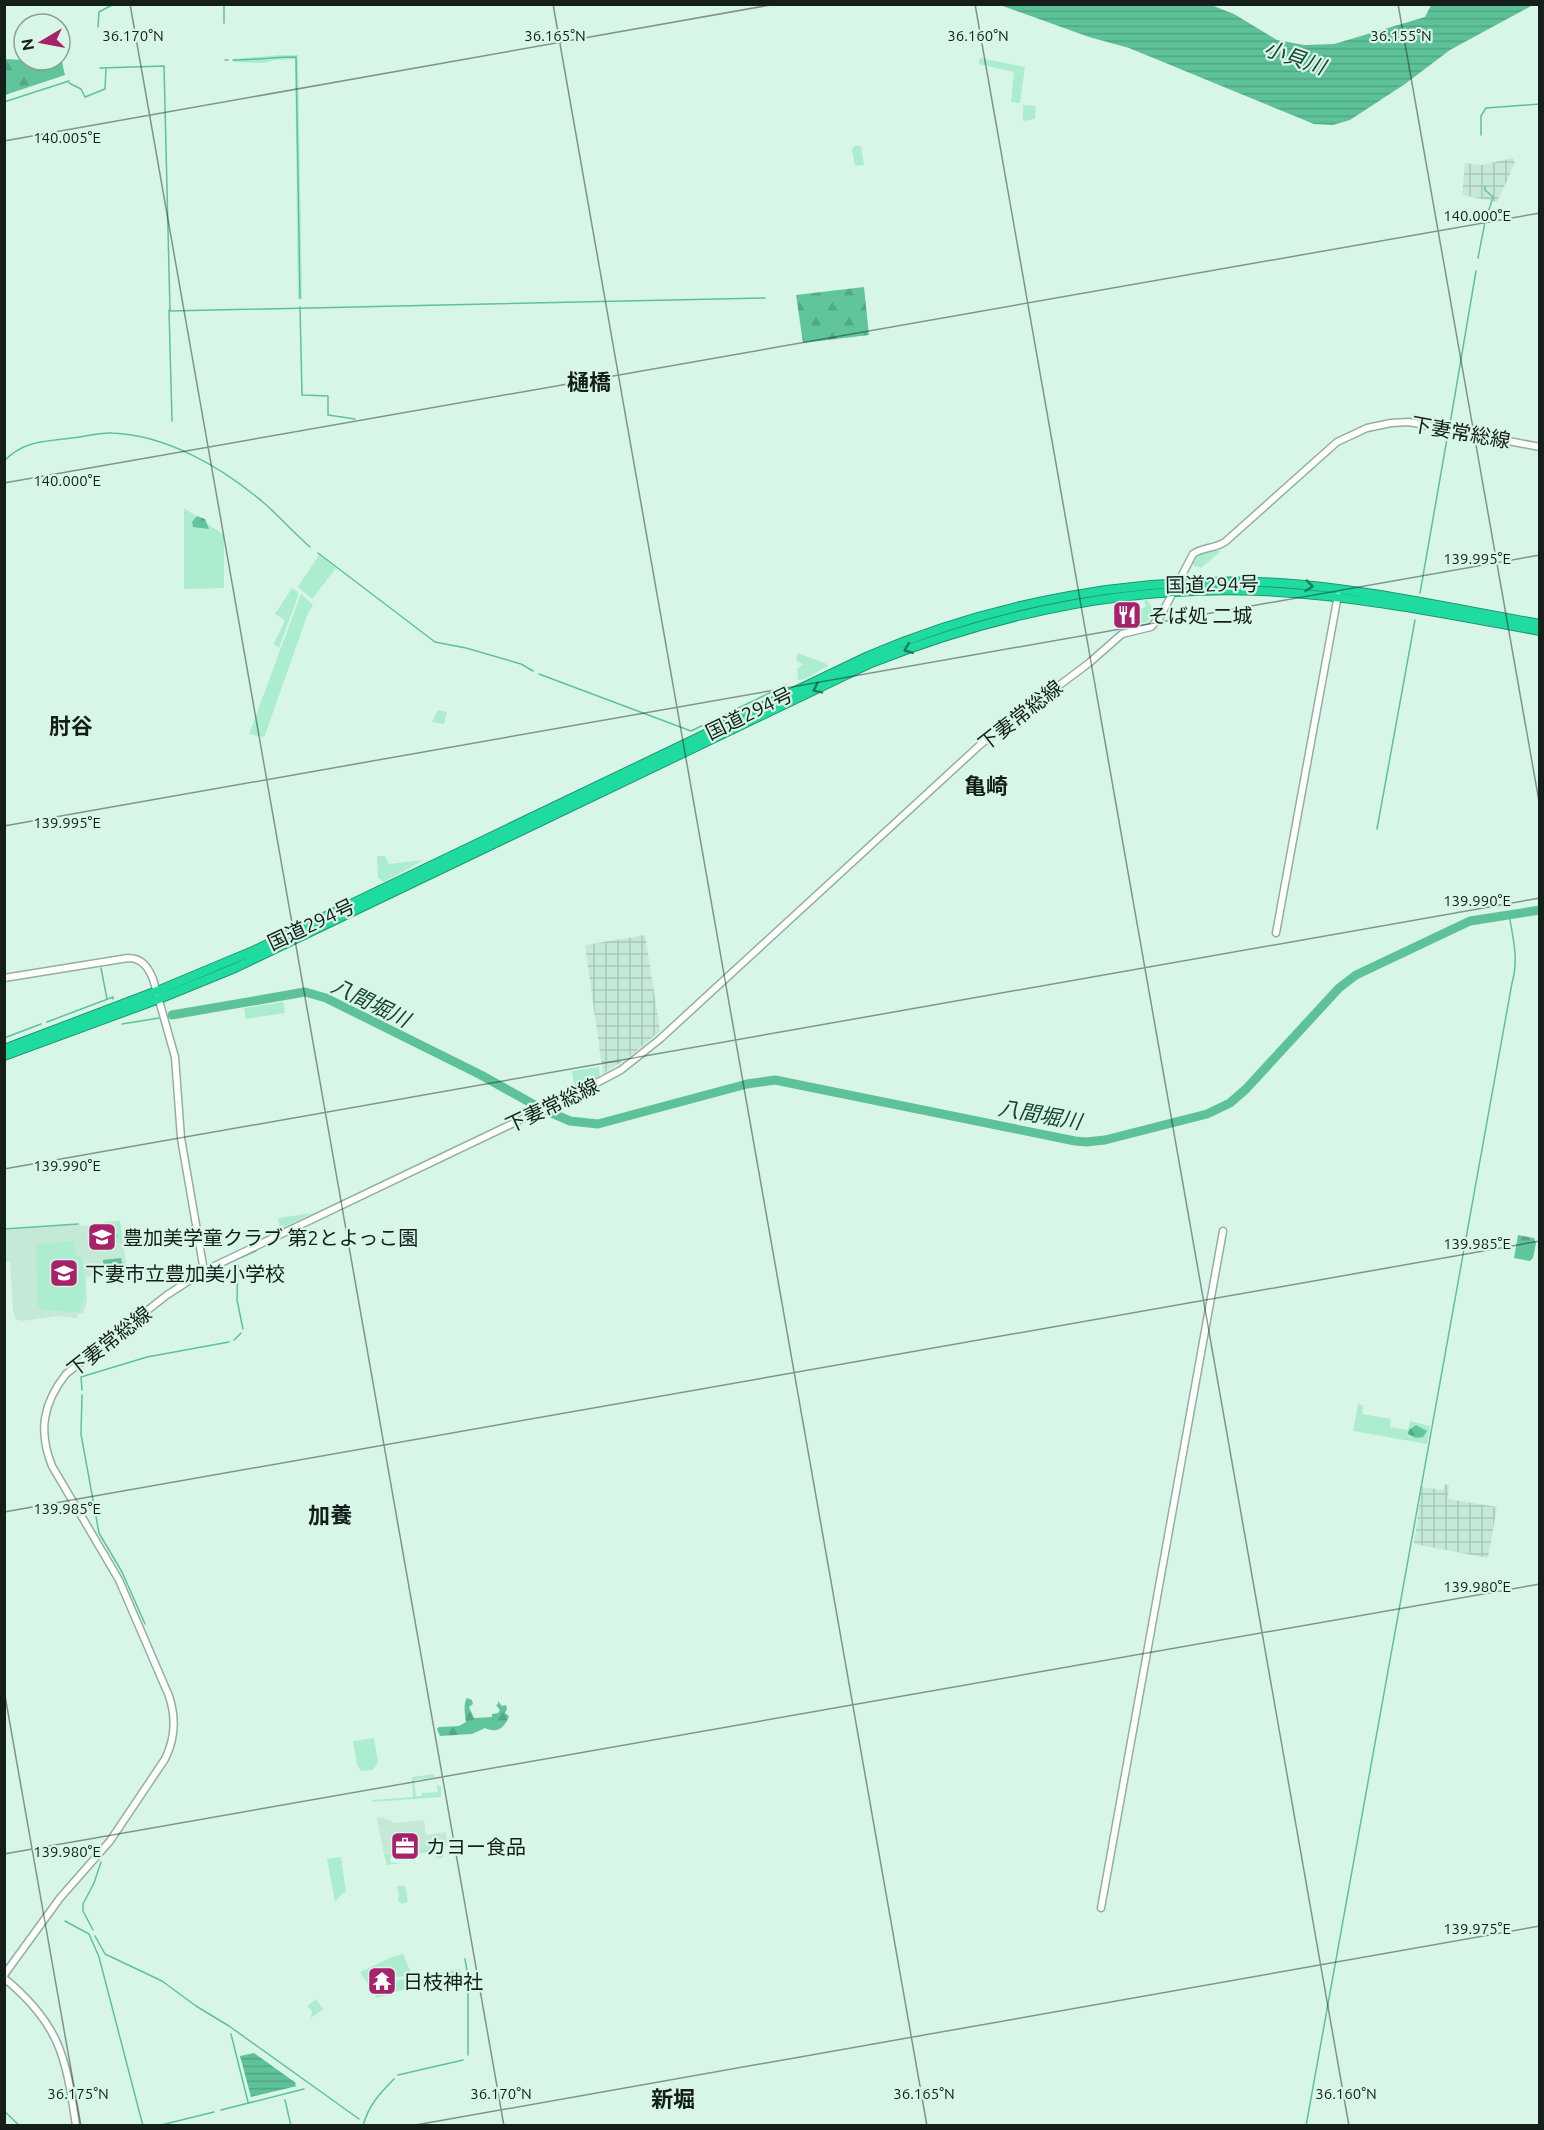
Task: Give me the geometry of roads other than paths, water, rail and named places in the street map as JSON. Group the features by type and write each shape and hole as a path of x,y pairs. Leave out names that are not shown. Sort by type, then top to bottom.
{"highway":[{"name":"国道294号","path":"4,1049 158,995 319,921 794,690 895,645 1003,610 1083,595 1176,583 1258,583 1539,624"},
{"name":"国道294号","path":"4,1056 258,957 880,660 933,639 1004,618 1084,602 1172,592 1259,591 1338,593 1539,631"}],"main road":[{"name":"下妻常総線","path":"4,1976 60,1898 91,1865 116,1833 161,1766 170,1747 174,1728 169,1696 129,1603 49,1459 44,1433 48,1403 57,1385 75,1366 167,1295 204,1271 595,1085 629,1065 981,744 1089,663 1122,634 1154,624 1160,617 1193,554 1201,549 1225,542 1328,449 1356,432 1383,424 1409,422 1539,447"},
{"path":"1276,933 1338,593"},
{"path":"4,978 133,958 147,967 158,995 175,1057 181,1138 204,1271"},
{"path":"1101,1908 1223,1231"},
{"path":"4,1976 39,2011 56,2038 66,2064 76,2126"}],"water":[{"name":"小貝川","path":"1000,5 1211,5 1234,14 1277,40 1304,45 1334,44 1425,17 1431,5 1533,5 1450,50 1405,84 1350,120 1333,125 1314,124 1129,48 1089,37"},
{"path":"121,1258 123,1267 104,1270 103,1260"},
{"path":"254,2053 297,2086 251,2097 240,2056"}],"waterway":[{"path":"98,27 99,12 114,4"},
{"path":"178,4 183,4"},
{"path":"224,4 224,23"},
{"path":"233,60 296,57 300,298"},
{"path":"100,68 164,66 170,311 765,298"},
{"path":"69,83 81,89 85,97 105,89 106,69"},
{"path":"4,102 69,81"},
{"path":"1481,135 1481,116 1486,108 1540,104"},
{"path":"1478,258 1493,197 1485,190 1485,187"},
{"path":"1450,424 1476,271"},
{"path":"300,307 302,395 328,396 328,415 355,419"},
{"path":"169,310 172,421"},
{"path":"4,461 20,449 43,441 112,433 153,440 193,456 231,478 264,503 310,547"},
{"path":"1420,593 1448,433"},
{"path":"318,553 435,642 466,648 521,664 533,671"},
{"path":"1377,829 1415,620"},
{"path":"539,674 691,731 786,685"},
{"name":"八間堀川","path":"547,1111 570,1121 598,1124 747,1084 775,1080 1075,1141 1105,1140 1207,1114 1230,1103 1246,1089 1339,988 1356,975 1470,921 1540,910"},
{"path":"1306,2126 1514,974 1515,949 1509,914"},
{"path":"101,968 107,999"},
{"name":"八間堀川","path":"172,1015 305,992 326,998 481,1075 540,1108"},
{"name":"八間堀川","path":"47,1022 113,997 113,999"},
{"name":"八間堀川","path":"122,1024 159,1018"},
{"name":"八間堀川","path":"4,1038 41,1024"},
{"path":"4,1229 78,1224"},
{"path":"242,1257 256,1251"},
{"path":"238,1265 237,1300 243,1329"},
{"path":"234,1340 241,1333"},
{"path":"82,1390 81,1377 147,1357 229,1342"},
{"path":"82,1395 81,1434 99,1533 122,1572 145,1624"},
{"path":"93,1930 83,1911 83,1904 94,1883 101,1862"},
{"path":"65,1921 89,1934 99,1957 143,2126"},
{"path":"95,1936 105,1954 162,1981 359,2119"},
{"path":"465,1959 468,1976 468,2055"},
{"path":"231,2034 248,2102"},
{"path":"398,2075 463,2060"},
{"path":"363,2126 375,2100 394,2079"},
{"path":"221,2110 304,2089"},
{"path":"285,2100 291,2126"},
{"path":"4,2111 20,2126"},
{"path":"157,2126 214,2112"}],"place":[{"name":"そば処 二城","path":"1127,615"},
{"name":"豊加美学童クラブ 第2とよっこ園","path":"102,1237"},
{"name":"下妻市立豊加美小学校","path":"64,1273"},
{"name":"カヨー食品","path":"405,1846"},
{"name":"日枝神社","path":"382,1981"}],"district":[{"name":"樋橋","path":"589,381"},
{"name":"肘谷","path":"71,725"},
{"name":"亀崎","path":"986,785"},
{"name":"加養","path":"330,1514"},
{"name":"新堀","path":"673,2098"}]}
